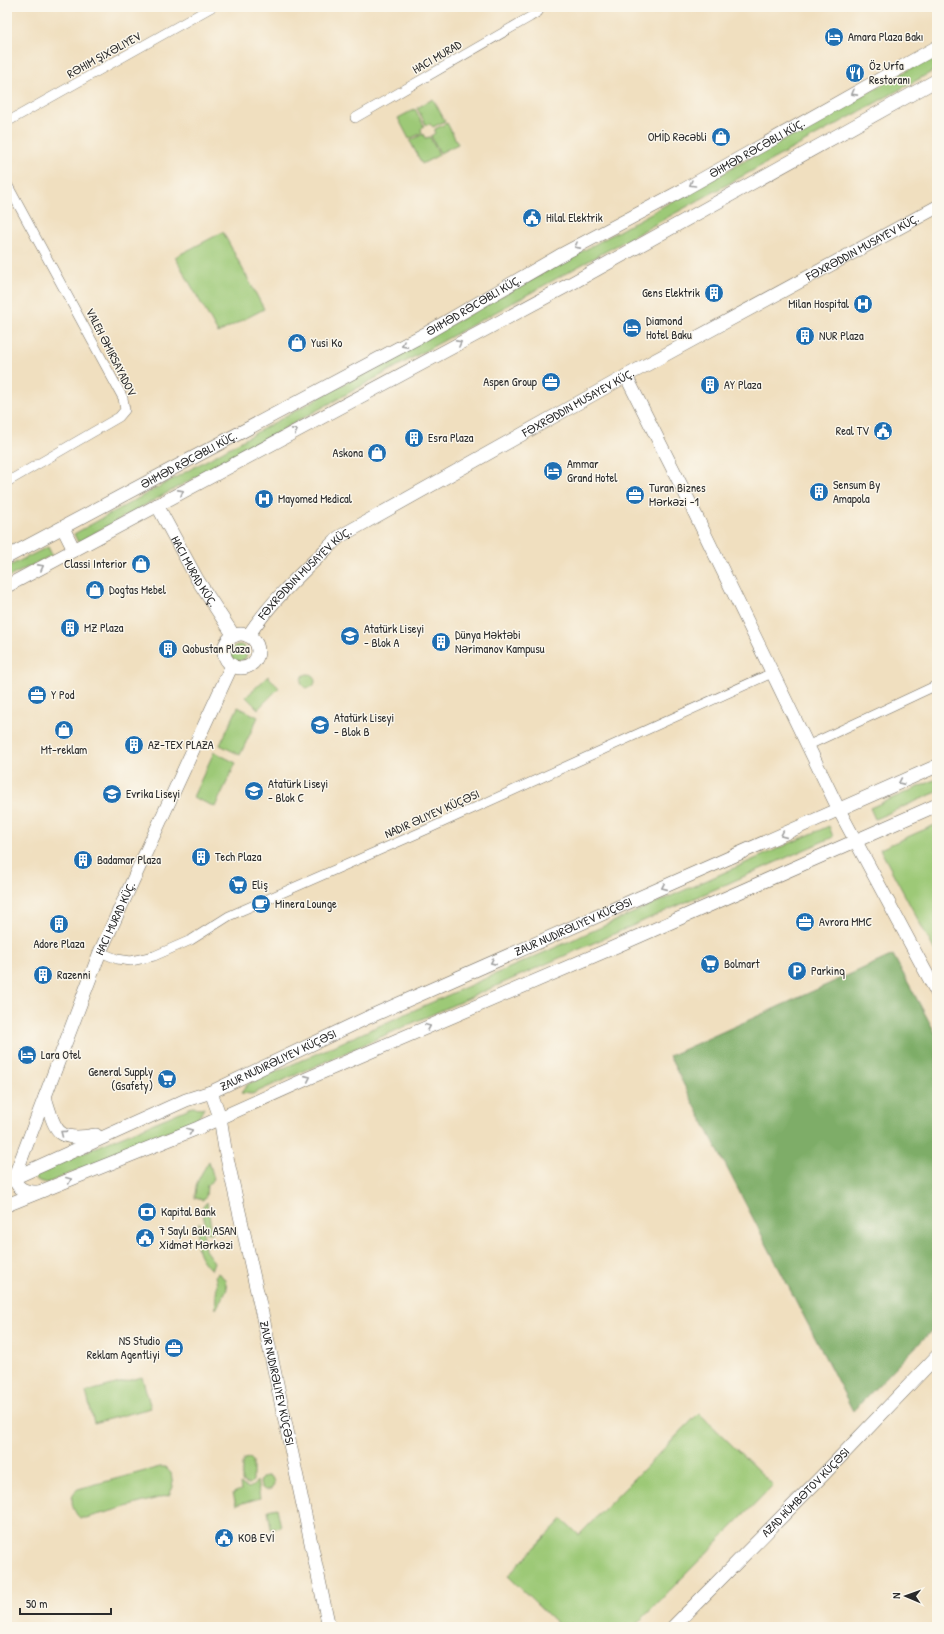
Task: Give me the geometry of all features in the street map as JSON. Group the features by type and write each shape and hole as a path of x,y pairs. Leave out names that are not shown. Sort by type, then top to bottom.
{"street":[{"path":"7,122 212,7"},
{"path":"355,118 530,17 538,12 541,7"},
{"name":"ƏHMƏD RƏCƏBLI KÜÇ.","path":"7,557 425,334 559,256 683,190 937,47"},
{"name":"ƏHMƏD RƏCƏBLI KÜÇ.","path":"7,586 574,282 937,80"},
{"name":"VALEH ƏMIRSAYADOV","path":"7,184 123,398 125,410 119,417 7,482"},
{"name":"FƏXRƏDDIN MUSAYEV KÜÇ.","path":"248,636 270,606 301,573 339,537 626,376 937,207"},
{"path":"626,376 809,745 839,810 937,993"},
{"path":"157,505 197,579 234,636"},
{"path":"63,528 74,550"},
{"path":"239,634 248,636 254,640 257,645 258,650 255,660 247,667 242,668 232,665 225,656 224,650 226,645 234,636 239,634"},
{"path":"43,1191 25,1191 11,1180 46,1097 100,952 232,665"},
{"name":"NADIR ƏLIYEV KÜÇƏSI","path":"100,952 117,959 131,961 154,956 191,940 229,916 247,907 346,865 772,673"},
{"path":"809,745 937,685"},
{"name":"ZAUR NUDIRƏLIYEV KÜÇƏSI","path":"11,1180 186,1100 211,1092 369,1017 937,766"},
{"path":"7,1205 198,1128 220,1117 856,842 937,805"},
{"name":"ZAUR NUDIRƏLIYEV KÜÇƏSI","path":"211,1092 220,1117 227,1156 329,1627"},
{"path":"46,1097 56,1127 66,1136 80,1138 114,1132"},
{"name":"AZAD HÜMBƏTOV KÜÇƏSI","path":"673,1627 937,1356"}],"green space":[{"path":"937,54 937,69 78,542 74,534"},
{"path":"433,99 445,121 433,127 430,124 426,125 417,108"},
{"path":"415,109 424,126 421,129 422,133 409,139 398,118"},
{"path":"447,123 458,144 440,153 431,136 435,133 435,129"},
{"path":"423,134 425,138 430,137 439,155 422,164 410,141"},
{"path":"223,232 264,309 218,333 175,257"},
{"path":"48,547 52,555 7,578 7,567"},
{"path":"239,645 245,647 247,653 245,659 239,661 233,659 231,653 233,647"},
{"path":"308,674 313,676 315,681 313,686 308,688 303,686 301,681 303,676"},
{"path":"268,676 279,688 258,709 246,697"},
{"path":"238,707 258,717 240,755 220,745"},
{"path":"214,752 236,763 215,807 193,797"},
{"path":"937,779 937,792 875,819 870,808"},
{"path":"937,824 937,955 880,849"},
{"path":"829,826 833,837 252,1094 241,1093 248,1084"},
{"path":"893,955 937,1036 937,1325 853,1411 669,1056"},
{"path":"192,1107 204,1108 198,1119 47,1183 39,1181 30,1175"},
{"path":"209,1161 214,1179 207,1185 206,1196 203,1200 195,1198 197,1183"},
{"path":"207,1202 212,1233 207,1233 202,1208"},
{"path":"199,1222 203,1228 205,1250 214,1262 211,1270 205,1264 199,1253 197,1237"},
{"path":"218,1273 225,1279 227,1289 216,1309 217,1284 215,1276"},
{"path":"142,1377 151,1408 94,1423 86,1392"},
{"path":"699,1413 773,1485 634,1627 561,1627 508,1576 562,1519 579,1535"},
{"path":"250,1458 253,1461 253,1481 250,1484 246,1484 242,1482 242,1464 244,1459"},
{"path":"160,1467 165,1467 171,1473 173,1487 169,1495 86,1518 80,1518 77,1515 73,1507 72,1499 73,1495 78,1489"},
{"path":"264,1476 270,1476 274,1480 274,1486 270,1490 264,1490 260,1486 260,1480"},
{"path":"257,1481 260,1498 236,1505 233,1493 241,1490 240,1484 249,1488"},
{"path":"277,1508 281,1527 271,1529 268,1510"}],"place":[{"name":"Amara Plaza Bakı","path":"834,37"},
{"name":"Öz Urfa Restoranı","path":"855,73"},
{"name":"OMİD Rəcəbli","path":"721,137"},
{"name":"Hilal Elektrik","path":"532,218"},
{"name":"Gens Elektrik","path":"714,293"},
{"name":"Milan Hospital","path":"863,304"},
{"name":"Diamond Hotel Baku","path":"632,328"},
{"name":"NUR Plaza","path":"805,336"},
{"name":"Yusi Ko","path":"297,343"},
{"name":"Aspen Group","path":"551,382"},
{"name":"AY Plaza","path":"710,385"},
{"name":"Real TV","path":"883,431"},
{"name":"Esra Plaza","path":"414,438"},
{"name":"Askona","path":"377,453"},
{"name":"Ammar Grand Hotel","path":"553,471"},
{"name":"Sensum By Amapola","path":"819,492"},
{"name":"Turan Biznes Mərkəzi -1","path":"635,495"},
{"name":"Mayomed Medical","path":"264,499"},
{"name":"Classi Interior","path":"141,564"},
{"name":"Dogtas Mebel","path":"95,590"},
{"name":"MZ Plaza","path":"70,628"},
{"name":"Atatürk Liseyi - Blok A","path":"350,636"},
{"name":"Dünya Məktəbi Nərimanov Kampusu","path":"441,642"},
{"name":"Qobustan Plaza","path":"168,649"},
{"name":"Y Pod","path":"37,695"},
{"name":"Atatürk Liseyi - Blok B","path":"320,725"},
{"name":"Mt-reklam","path":"64,730"},
{"name":"AZ-TEX PLAZA","path":"134,745"},
{"name":"Atatürk Liseyi - Blok C","path":"254,791"},
{"name":"Evrika Liseyi","path":"112,794"},
{"name":"Tech Plaza","path":"201,857"},
{"name":"Badamar Plaza","path":"83,860"},
{"name":"Eliş","path":"238,885"},
{"name":"Minera Lounge","path":"261,904"},
{"name":"Avrora MMC","path":"805,922"},
{"name":"Adore Plaza","path":"59,924"},
{"name":"Bolmart","path":"710,964"},
{"name":"Parkinq","path":"797,971"},
{"name":"Razenni","path":"43,975"},
{"name":"Lara Otel","path":"27,1055"},
{"name":"General Supply (Gsafety)","path":"167,1079"},
{"name":"Kapital Bank","path":"147,1212"},
{"name":"7 Saylı Bakı ASAN Xidmət Mərkəzi","path":"145,1238"},
{"name":"NS Studio Reklam Agentliyi","path":"174,1348"},
{"name":"KOB EVİ","path":"224,1538"}]}
